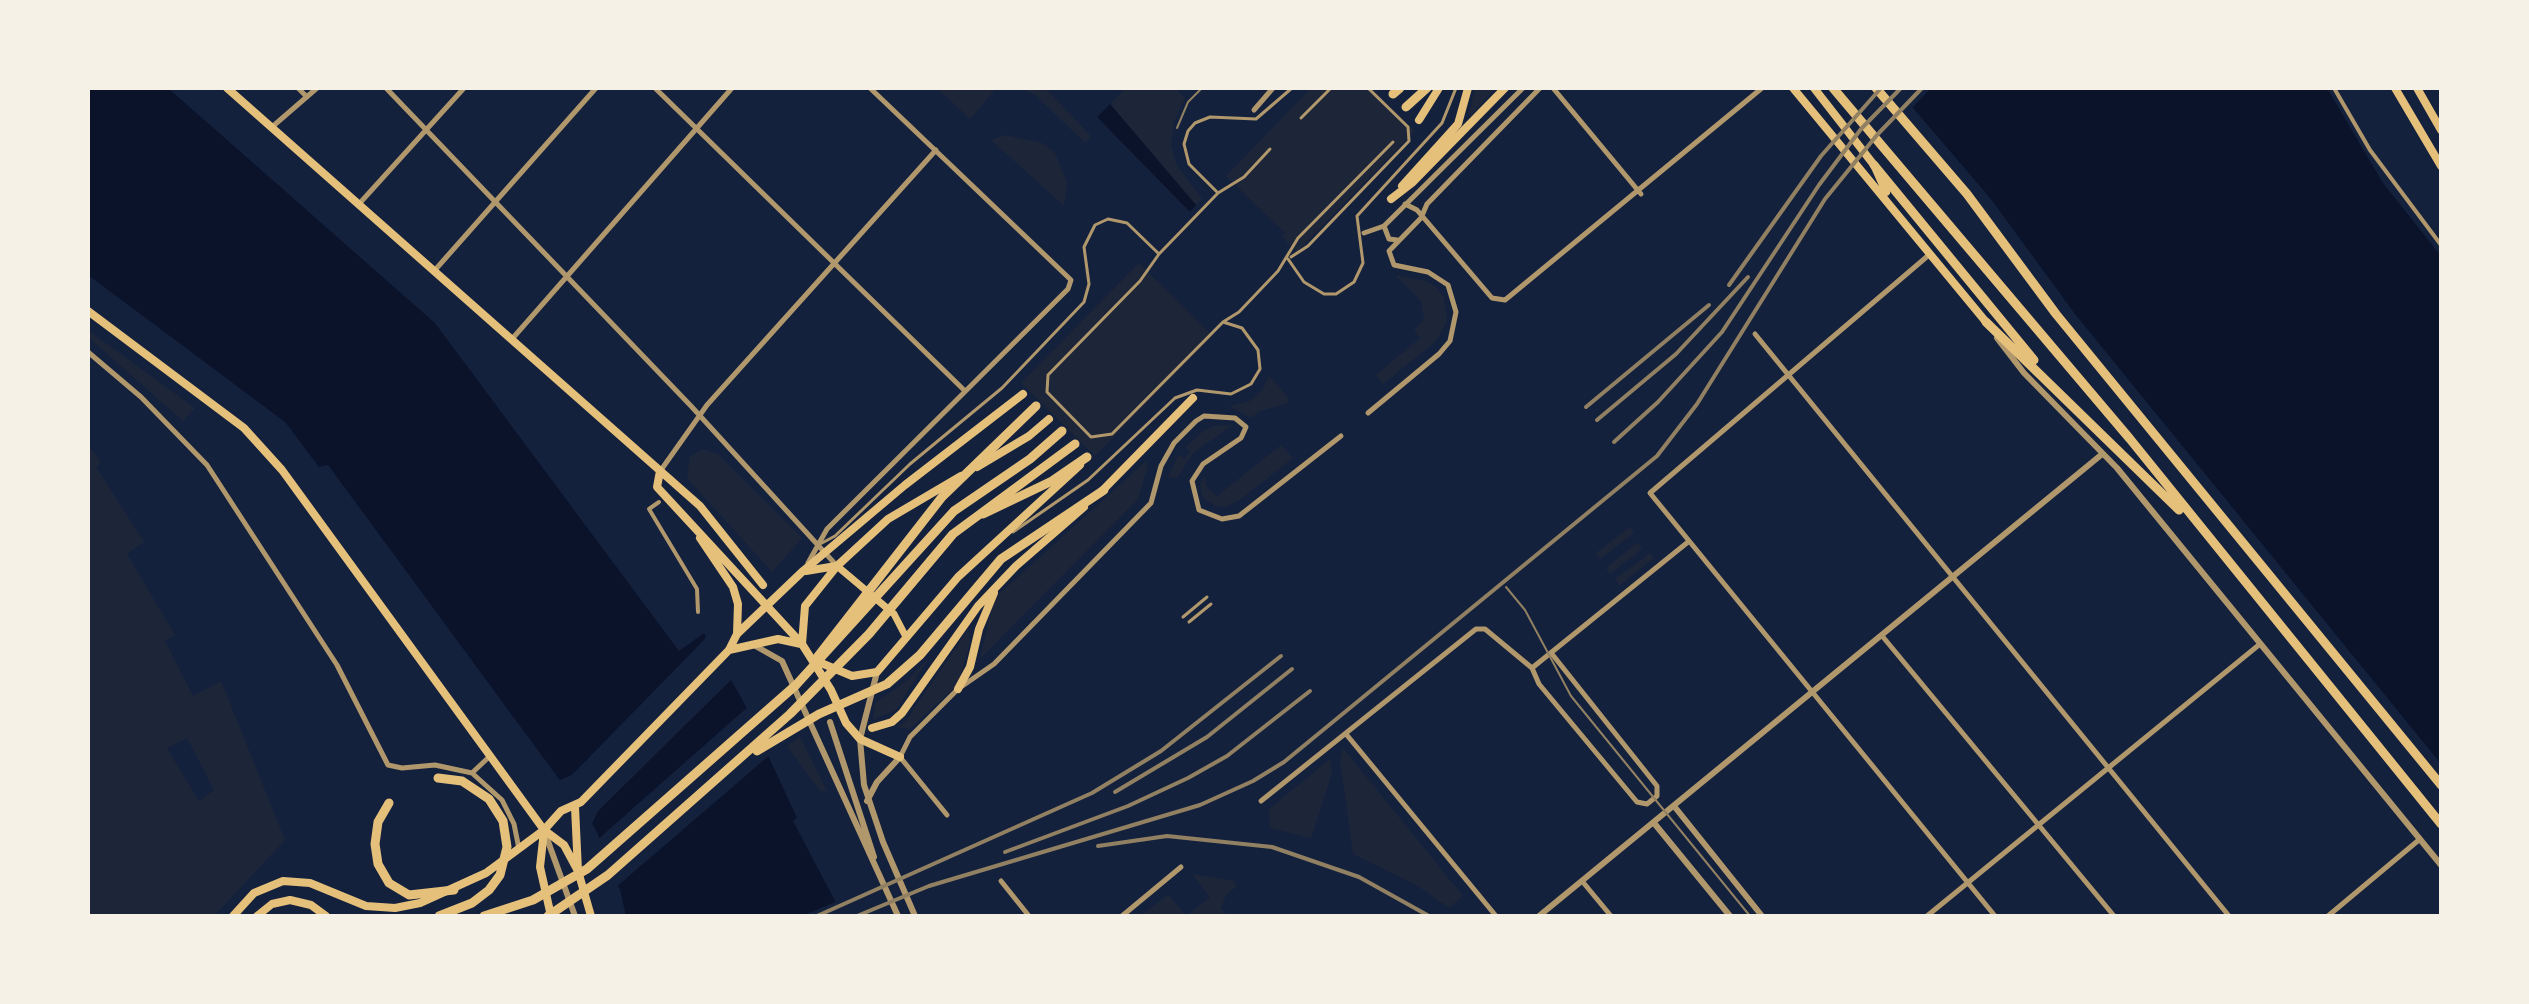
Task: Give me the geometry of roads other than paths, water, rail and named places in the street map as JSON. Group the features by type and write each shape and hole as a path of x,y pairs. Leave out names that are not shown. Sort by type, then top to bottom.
{"highway":[{"path":"1406,107 1427,88"},
{"path":"1833,88 2073,369 2441,824"},
{"path":"1874,88 1967,194 2056,314 2441,785"},
{"path":"1874,165 2057,388"},
{"path":"1986,322 2207,537"},
{"path":"796,685 930,511 1036,406"},
{"path":"484,916 533,900 587,869 796,685 869,609 927,538 964,503 1030,459 1062,431"},
{"path":"549,916 608,875 734,766 848,656 940,548 966,523 1041,472 1075,444"},
{"path":"966,523 1052,481 1087,457"},
{"path":"734,766 801,724 887,684 920,655 955,609 1001,559 1104,490"},
{"path":"438,778 462,781 482,792 495,806 506,829 506,856 500,875 489,890 472,903 439,916"},
{"path":"389,803 378,822 375,844 378,864 389,883 409,895 454,890"}],"main road":[{"path":"1468,88 1458,124 1391,199 1413,182 1505,88"},
{"path":"1793,88 1892,204 1986,322"},
{"path":"1814,88 1874,165 1892,204"},
{"path":"2395,88 2441,166"},
{"path":"2417,88 2441,130"},
{"path":"229,89 700,506 763,585"},
{"path":"1419,120 1439,89"},
{"path":"88,311 244,428 282,470 544,830 564,845 578,871 591,916"},
{"path":"233,916 254,893 283,881 310,883 360,904 384,908 420,903 454,890 519,850 561,811 575,807 729,650 737,634 803,571 905,485 1023,394"},
{"path":"872,728 892,722 902,713 947,647 998,584 1104,490 1193,398"},
{"path":"802,644 805,606 837,566 888,519 1015,445 1049,419"},
{"path":"813,659 852,676 877,672 958,577 1063,484 1087,457"},
{"path":"660,471 657,487 802,644 846,723 860,739 900,757"},
{"path":"694,529 733,587 738,604 737,634"},
{"path":"803,571 837,566 894,614 906,637"},
{"path":"958,689 970,667 982,618 998,584"},
{"path":"729,650 778,639 802,644"},
{"path":"575,807 578,871"},
{"path":"544,830 540,867 549,916"},
{"path":"257,916 272,904 290,900 311,905 326,916"}],"street":[{"path":"298,88 307,97"},
{"path":"271,128 317,88"},
{"path":"386,88 820,544 837,566"},
{"path":"359,204 464,88"},
{"path":"435,270 596,88"},
{"path":"655,88 965,391"},
{"path":"512,339 732,88"},
{"path":"803,571 832,525 1068,289 1071,280 1061,267 870,88"},
{"path":"1254,110 1273,88"},
{"path":"1364,233 1384,226 1523,88"},
{"path":"1368,413 1439,354 1454,331 1456,312 1448,285 1428,272 1394,265 1389,251 1421,218 1427,204 1540,88"},
{"path":"1553,88 1640,192"},
{"path":"1405,204 1413,206 1492,298 1505,300 1640,192 1762,88"},
{"path":"2334,88 2370,150 2441,245"},
{"path":"660,471 699,416 936,150"},
{"path":"1384,226 1389,239 1398,240"},
{"path":"1931,254 1650,493 1995,916"},
{"path":"1986,322 2024,373 2117,468 2441,865"},
{"path":"1755,334 2229,916"},
{"path":"88,352 141,397 207,465 329,652 388,765 402,768 435,765 472,773 502,800 514,824 519,850"},
{"path":"867,801 877,782 900,757 910,737 958,689 994,664 1151,503 1161,466 1174,443 1196,421 1204,416 1229,417 1242,421 1246,427 1241,438 1203,464 1192,481 1192,492 1199,510 1222,519 1239,516 1341,436"},
{"path":"1539,916 1883,637 2101,455"},
{"path":"659,502 649,509 697,589 698,612"},
{"path":"1532,668 1688,542"},
{"path":"1261,801 1476,629 1485,629 1532,668 1539,684 1637,802 1647,804 1657,796 1657,786 1552,654"},
{"path":"1883,637 2114,916"},
{"path":"752,644 782,661 898,916"},
{"path":"1927,916 2260,644"},
{"path":"877,672 860,739 867,801 915,916"},
{"path":"830,722 881,880"},
{"path":"1346,734 1496,916"},
{"path":"472,773 490,756"},
{"path":"900,757 947,815"},
{"path":"1674,806 1762,916"},
{"path":"1654,823 1730,916"},
{"path":"544,830 575,916"},
{"path":"2328,916 2420,839"},
{"path":"1122,916 1181,867"},
{"path":"1001,881 1029,916"},
{"path":"1582,881 1611,916"}],"lane":[{"path":"1218,193 1189,164 1184,144 1188,131 1204,118 1248,120 1270,110 1292,88"},
{"path":"1301,118 1331,88"},
{"path":"1270,149 1244,177 1218,193 1159,254 1140,281 1048,375 1047,392 1091,437 1112,434 1223,322 1239,312 1288,259 1308,246 1409,141 1408,127 1368,88"},
{"path":"1288,259 1304,282 1324,294 1336,294 1354,282 1363,263 1357,216 1442,123 1456,88"},
{"path":"1288,259 1298,238 1393,142"},
{"path":"820,544 835,536 910,464 985,404 1084,302 1089,284 1085,241 1099,222 1115,220 1127,223 1159,254"},
{"path":"996,542 1088,480 1171,400 1194,391 1240,392 1256,377 1260,361 1252,340 1237,325 1223,322"},
{"path":"1183,617 1207,597"},
{"path":"1189,622 1211,604"}],"tram line":[{"path":"1177,128 1188,102 1202,88"},
{"path":"1506,587 1525,610 1571,696 1750,916"}],"railway":[{"path":"1729,285 1821,156 1881,88"},
{"path":"1614,442 1658,402 1722,332 1819,185 1861,129 1901,88"},
{"path":"857,916 929,886 1200,805 1253,781 1284,762 1657,456 1697,404 1825,199 1877,135 1922,88"},
{"path":"1597,420 1676,354 1748,277"},
{"path":"1586,407 1709,305"},
{"path":"817,916 1092,793 1161,751 1281,656"},
{"path":"1115,792 1207,737 1292,669"},
{"path":"1005,852 1128,806 1188,778 1227,756 1310,691"},
{"path":"1098,846 1167,836 1272,847 1359,877 1429,916"}]}
